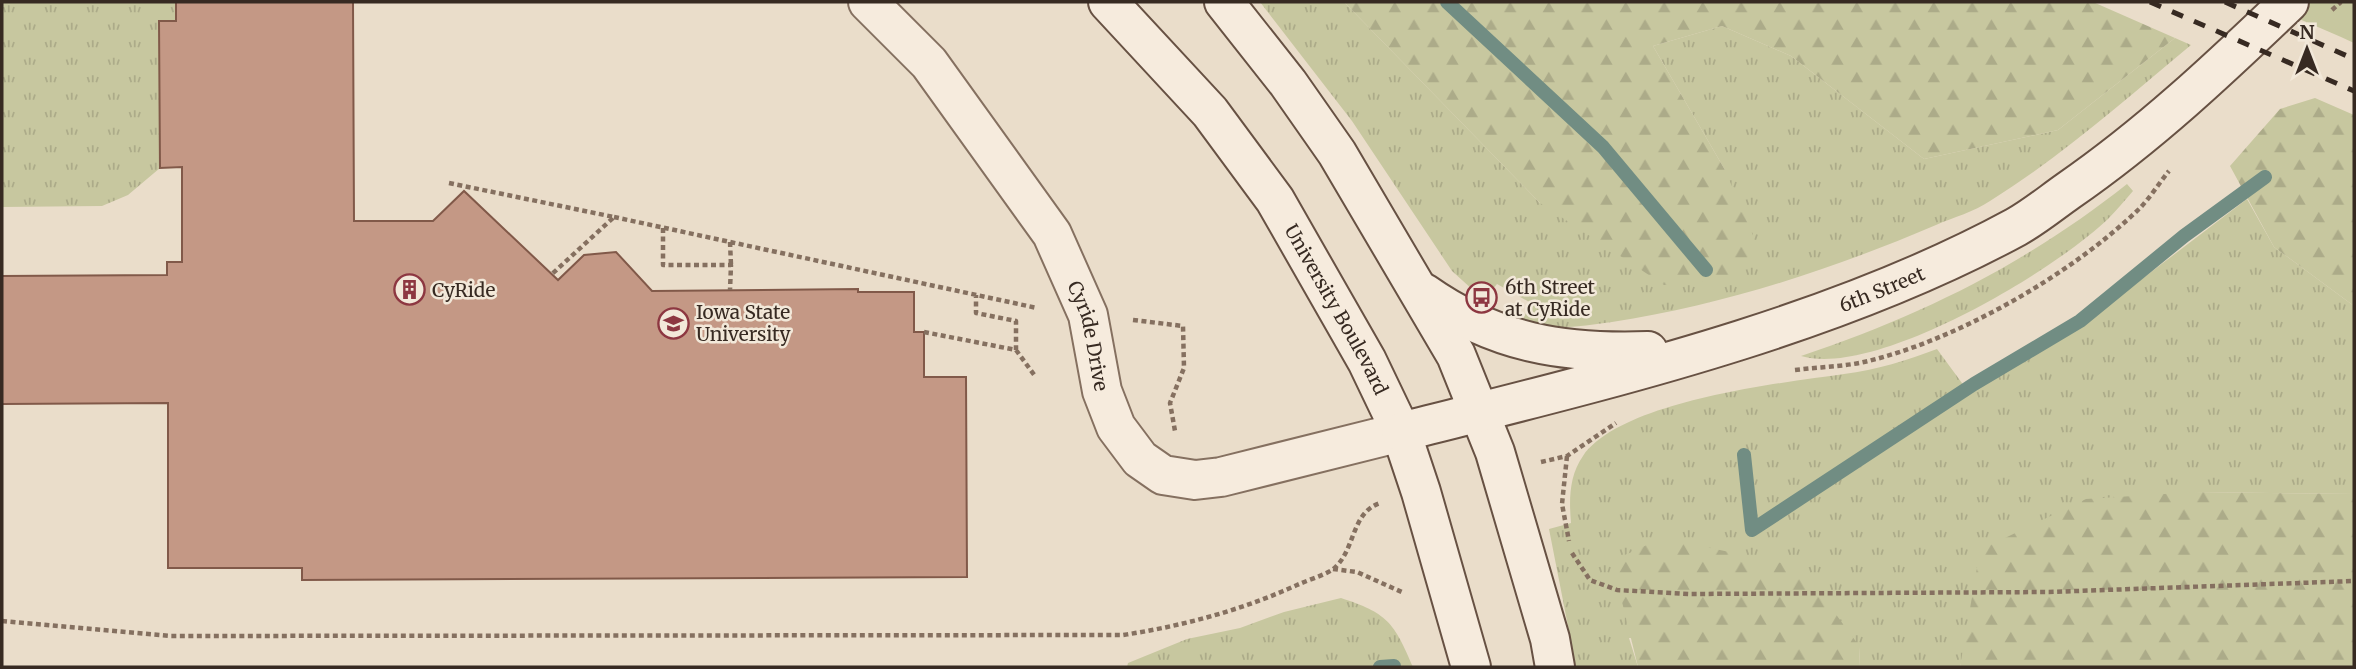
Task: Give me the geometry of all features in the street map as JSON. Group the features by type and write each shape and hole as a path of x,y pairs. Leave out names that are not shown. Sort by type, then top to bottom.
{"main road":[{"name":"Cyride Drive","path":"868,2 929,63 1052,234 1088,315 1102,391 1116,427 1140,459 1163,475 1195,480 1401,432"},
{"name":"University Boulevard","path":"1108,2 1210,112 1275,200 1367,361 1401,432 1425,505 1471,667"},
{"path":"1224,2 1288,83 1337,153 1456,355 1480,412 1518,527 1555,667"},
{"name":"6th Street","path":"1401,432 1793,324 1909,278 2018,226 2105,165 2188,99 2289,2"},
{"path":"1419,290 1485,330 1532,344 1594,353 1702,350"}],"path":[{"path":"449,183 1046,310"},
{"path":"552,274 614,217"},
{"path":"663,228 663,265 731,265"},
{"path":"730,242 730,290"},
{"path":"976,295 976,313 1016,321 1016,351 1035,376"},
{"path":"1181,440 1175,434 1170,403 1184,368 1183,326"},
{"path":"924,332 1016,351"},
{"path":"1567,456 1562,504 1573,556 1590,580 1617,590 1689,594 2049,592 2354,581"},
{"path":"2,621 170,636 1123,635 1173,627 1219,614 1272,597 1333,569 1344,554 1360,518 1369,507 1392,499"},
{"path":"1333,569 1357,572 1382,580 1410,597"}],"green space":[{"path":"2,2 176,2 176,21 159,22 160,168 128,195 102,206 2,207"},
{"path":"1260,2 1344,2 1540,203 1725,170 1653,46 1722,26 1791,56 1924,159 2058,130 2175,38 2191,45 2068,146 2017,184 1971,211 1858,256 1777,284 1654,315 1589,325 1555,327 1522,321 1531,303 1497,284 1484,300 1452,271 1352,121"},
{"path":"1344,2 2093,2 2175,38 2058,130 1924,159 1791,56 1722,26 1653,46 1725,170 1754,238 1741,279 1664,285 1540,203"},
{"path":"2260,2 2354,2 2354,43 2341,37"},
{"path":"2315,98 2354,115 2354,306 2274,247 2230,166 2280,109"},
{"path":"2127,184 2133,191 2108,219 2082,241 2007,291 1962,315 1917,336 1873,351 1834,359 1801,356 1889,323 1972,285 2051,239"},
{"path":"2247,199 2274,247 2354,306 2354,494 2196,492 1963,655 1960,667 1859,667 1860,647 1629,638 1638,667 1576,667 1549,529 1571,523 1570,497 1575,472 1583,456 1602,437 1631,421 1665,408 1743,389 1868,370 1937,349 1970,394 2088,320"},
{"path":"2196,492 2354,494 2354,667 1960,667 1980,550 2086,499"},
{"path":"1662,538 1801,567 1860,647 1859,667 1638,667 1612,561"},
{"path":"1341,598 1369,609 1387,621 1400,639 1413,667 1127,667 1128,663 1187,639 1240,628 1284,612"}],"building":[{"name":"CyRide","path":"176,2 353,2 354,221 433,221 464,191 558,280 584,255 616,252 652,291 858,289 858,292 914,292 914,332 924,332 924,377 966,377 967,577 302,580 302,568 168,568 168,403 2,404 2,276 167,275 167,262 182,262 182,167 160,168 159,21 176,21"}],"waterway":[{"path":"1447,2 1603,147 1706,270"},
{"path":"1744,455 1752,530 1974,384 2080,321 2184,236 2265,177"},
{"path":"1380,667 1394,666"}],"railway":[{"path":"2150,2 2354,91"},
{"path":"2225,2 2354,59"}],"place":[{"name":"CyRide","path":"409,290"},
{"name":"6th Street at CyRide","path":"1482,298"},
{"name":"Iowa State University","path":"673,323"}]}
